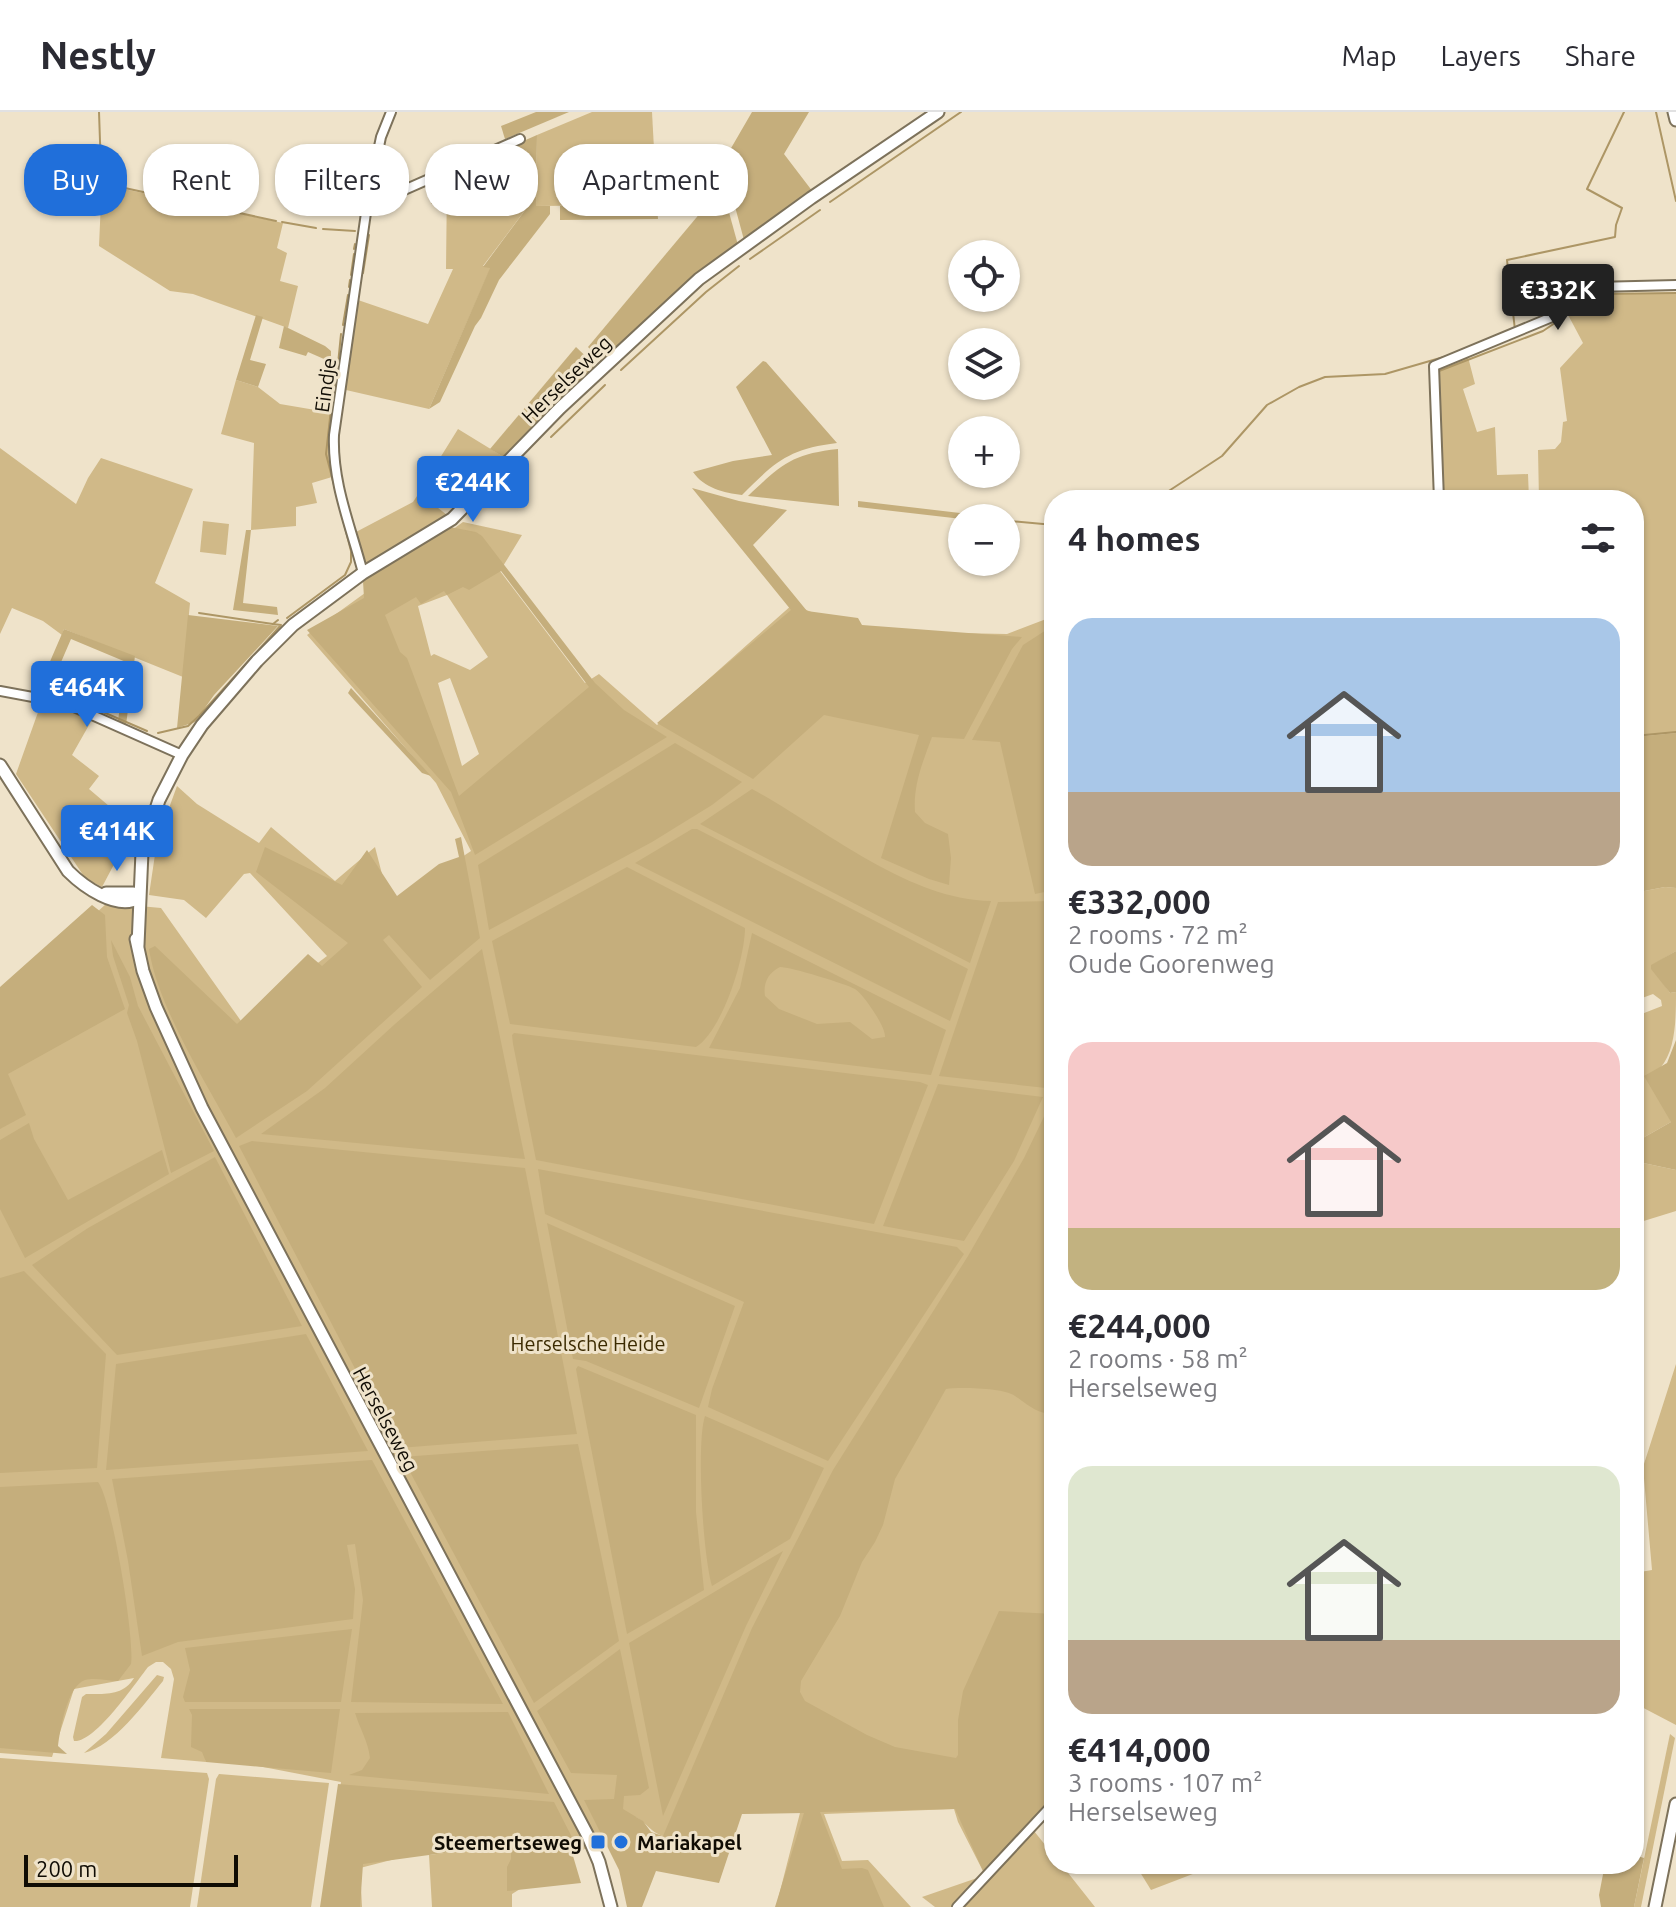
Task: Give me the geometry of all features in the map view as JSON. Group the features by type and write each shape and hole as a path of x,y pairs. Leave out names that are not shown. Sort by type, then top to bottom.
{"street":[{"name":"Eindje","path":"380,144 391,112"},
{"name":"Herselseweg","path":"611,1907 599,1862 588,1836 202,1108 156,1007 134,933 135,897 142,852 159,800 182,755 202,725 293,625 363,573 459,513 560,408 699,279 938,112"},
{"path":"1674,112 1676,120"},
{"path":"409,188 520,139"},
{"name":"Eindje","path":"363,573 333,459 366,216"},
{"path":"1439,490 1434,366 1552,317 1595,287 1676,285"},
{"path":"0,691 65,703 182,755"},
{"path":"0,765 68,871 80,883 111,899 135,897"},
{"path":"1655,1907 1676,1804"},
{"path":"957,1907 1044,1814"}],"green space":[{"path":"536,112 569,112 505,139 501,126"},
{"path":"592,112 652,112 654,144 554,144 554,206 538,206 537,135"},
{"path":"752,112 809,112 784,154 813,192 744,240 738,216 748,216 748,144 733,144"},
{"path":"537,135 537,144 516,144"},
{"path":"127,190 143,193 143,216 250,216 283,223 277,248 287,253 280,281 298,286 288,328 193,294 170,291 99,246 100,216 127,216"},
{"path":"538,206 550,206 550,214 499,280 440,402 429,409 490,268 483,267 521,216 538,216"},
{"path":"447,216 521,216 483,266 491,267 429,409 346,390 358,300 428,324 453,269 446,269"},
{"path":"560,216 658,216 658,219 560,220"},
{"path":"698,216 730,216 738,245 602,362 588,347"},
{"path":"1676,293 1676,733 1644,736 1644,490 1539,490 1538,450 1555,449 1561,442 1563,422 1567,421 1560,368 1583,343 1566,311 1598,294"},
{"path":"256,315 263,317 250,360 266,364 258,387 236,380"},
{"path":"284,326 325,346 331,351 331,356 324,359 308,352 306,356 279,348"},
{"path":"576,347 597,367 507,459 490,449"},
{"path":"1468,357 1475,384 1463,389 1477,432 1495,427 1497,475 1528,474 1529,490 1444,490 1438,368"},
{"path":"763,361 837,443 794,453 764,474 742,495 721,491 703,482 693,472 772,455 736,387"},
{"path":"236,380 258,387 280,404 333,413 328,448 332,477 312,483 317,503 296,507 296,526 251,530 254,443 221,434"},
{"path":"458,429 507,459 489,480 475,467 459,483 435,466"},
{"path":"0,448 76,504 101,458 193,489 155,583 190,603 183,677 64,629 62,635 43,621 12,608 0,634"},
{"path":"838,449 839,506 748,496 788,463 809,454"},
{"path":"692,488 787,510 753,545 807,611 858,618 862,625 1022,637 1012,649 964,739 932,737 919,773 915,812 925,823 948,834 951,858 949,885 881,858 919,735 824,715 753,779 657,723 791,610"},
{"path":"419,493 447,515 366,565 356,532 413,502"},
{"path":"858,501 948,512 948,517 858,507"},
{"path":"203,521 229,524 226,555 200,552"},
{"name":"Herselsche Heide","path":"463,522 522,535 500,571 585,683 599,674 657,725 793,604 854,631 1007,634 1044,620 1044,1808 984,1873 954,1809 824,1814 842,1861 868,1860 911,1907 776,1907 802,1805 752,1808 663,1836 636,1817 512,1894 512,1907 432,1907 429,1855 474,1849 434,1849 360,1868 362,1907 324,1907 341,1782 205,1756 206,1762 161,1758 174,1679 171,1669 163,1662 148,1667 103,1723 83,1739 74,1741 82,1697 119,1691 134,1678 74,1689 52,1757 0,1753 0,1001 107,903 161,908 241,1021 327,956 250,873 244,874 206,918 184,900 149,895 157,841 177,786 197,804 259,843 271,827 335,881 375,847 390,905 471,851 436,783 307,635","holes":["447,595 488,657 470,670 434,654 431,656 418,606","450,678 479,754 462,766 438,683"]},
{"path":"450,527 476,532 595,683 624,710 667,737 475,855 451,792 307,630 364,598 363,581","holes":["501,571 589,687 459,796 407,658 400,652 385,615 416,597 421,604 444,591 447,595 463,587 469,590"]},
{"path":"246,530 251,530 243,603 277,607 278,615 233,610"},
{"path":"188,615 278,626 214,695 195,722 177,728"},
{"path":"64,629 135,656 126,725 118,721 126,662 71,639 46,697 36,694"},
{"path":"1044,631 1044,892 1035,894 1000,742 972,740 1023,645"},
{"path":"351,688 431,776 422,773 355,701 348,693"},
{"path":"42,701 93,718 72,755 99,776 89,789 109,806 103,817 129,836 102,887 85,878 16,774"},
{"path":"1676,733 1676,888 1644,891 1644,736"},
{"path":"675,743 742,782 712,805 652,842 489,930 478,865"},
{"path":"752,789 897,875 928,889 960,898 991,901 970,963 700,824"},
{"path":"692,829 968,969 950,1021 635,863"},
{"path":"461,837 480,938 430,980 389,935 383,940 422,987 307,1091 236,1138 173,1020 162,996 149,949 155,946 237,1024 308,954 322,966 348,943 256,872 265,847 342,885 367,850 397,896 439,864 459,857 455,839"},
{"path":"627,867 745,928 741,957 730,993 706,1039 696,1047 510,1024 492,941"},
{"path":"1676,888 1676,951 1651,966 1670,993 1676,992 1672,1043 1660,1068 1671,1122 1644,1137 1644,1013 1662,1006 1661,1000 1653,994 1644,997 1644,891"},
{"path":"1044,901 1044,1088 939,1076 998,902"},
{"path":"92,905 105,915 107,957 125,1009 8,1074 26,1115 0,1129 0,987"},
{"path":"752,933 946,1030 931,1075 709,1048 740,988","holes":["780,967 855,989 874,1012 885,1037 872,1039 850,1022 817,1024 779,1009 765,996 765,987 772,972"]},
{"path":"111,940 130,977 138,1006 214,1151 171,1173 127,1013 129,1005"},
{"path":"482,949 525,1159 261,1134 325,1088"},
{"path":"1676,951 1676,992 1670,993 1651,965"},
{"path":"514,1033 928,1085 874,1224 536,1160 513,1044"},
{"path":"1676,1040 1676,1170 1644,1163 1644,1137 1671,1122 1644,1076 1667,1063"},
{"path":"938,1084 1043,1097 1014,1161 964,1241 883,1226"},
{"path":"1044,1117 1044,1412 1002,1391 946,1389 895,1479 883,1525 862,1562 840,1616 801,1681 800,1692 805,1701 895,1747 956,1758 963,1691 999,1611 1044,1613 1044,1810 984,1873 955,1809 820,1812 842,1869 868,1870 884,1907 775,1907 804,1813 742,1814 719,1883 656,1871 642,1907 627,1907 619,1870 584,1800 614,1799 617,1775 571,1773 537,1711 620,1649 649,1788 640,1795 624,1796 623,1809 643,1821 651,1832 663,1836 752,1628 833,1470 968,1256"},
{"path":"29,1123 34,1139 68,1200 162,1150 169,1174 25,1258 0,1209 0,1140"},
{"path":"252,1141 525,1168 577,1434 399,1448 239,1146"},
{"path":"215,1157 302,1326 117,1355 32,1265 88,1228"},
{"path":"1644,1163 1676,1170 1676,1211 1644,1221"},
{"path":"538,1169 957,1247 964,1254 828,1461 708,1407 744,1302 545,1214"},
{"path":"547,1223 735,1306 699,1408 586,1361 573,1359"},
{"path":"24,1271 106,1354 97,1468 0,1473 0,1278"},
{"path":"306,1334 368,1451 106,1470 116,1364"},
{"path":"1676,1364 1676,1725 1644,1708 1644,1571 1652,1570 1644,1464"},
{"path":"578,1366 696,1415 696,1512 704,1590 627,1634 580,1391"},
{"path":"705,1416 824,1468 790,1539 712,1586 702,1500 701,1450"},
{"path":"578,1444 619,1641 534,1703 402,1457"},
{"path":"372,1460 503,1704 351,1702 363,1600 355,1544 347,1545 355,1589 353,1619 178,1642 142,1656 112,1479"},
{"path":"98,1482 110,1514 121,1570 130,1628 131,1664 118,1681 85,1680 73,1691 58,1746 67,1754 0,1748 0,1487"},
{"path":"783,1551 746,1626 663,1816 629,1643"},
{"path":"352,1629 341,1702 185,1702 183,1697 190,1670 185,1648"},
{"path":"157,1675 164,1677 163,1681 128,1723 106,1742 84,1753 106,1734"},
{"path":"189,1709 340,1709 331,1773 206,1762 202,1752 191,1747 192,1715"},
{"path":"508,1712 549,1794 349,1775 362,1770 370,1758 355,1713"},
{"path":"1670,1734 1675,1738 1641,1907 1634,1907 1641,1874 1644,1874 1644,1859"},
{"path":"0,1758 207,1773 209,1779 190,1907 0,1907"},
{"path":"219,1774 329,1783 311,1907 197,1907"},
{"path":"338,1784 554,1802 580,1853 573,1856 581,1883 507,1891 511,1847 495,1846 363,1864 360,1907 320,1907"},
{"path":"1034,1831 1044,1844 1044,1874 1069,1874 1095,1907 962,1907"},
{"path":"1141,1874 1193,1874 1151,1890"},
{"path":"1603,1874 1641,1874 1634,1907 1601,1907 1599,1895"},
{"path":"980,1877 952,1907 935,1907 922,1897"}],"waterway":[{"path":"99,112 100,144"},
{"path":"830,202 961,112"},
{"path":"1515,330 1507,260 1615,237 1622,208 1587,189 1624,112"},
{"path":"1656,112 1676,201"},
{"path":"127,188 276,221"},
{"path":"750,259 820,210"},
{"path":"282,222 316,228"},
{"path":"323,229 355,231"},
{"path":"363,273 369,235"},
{"path":"354,249 355,244"},
{"path":"351,275 354,254"},
{"path":"621,370 739,266"},
{"path":"349,287 350,280"},
{"path":"1548,314 1581,290"},
{"path":"1439,371 1543,331 1598,294 1676,293"},
{"path":"343,325 348,295"},
{"path":"338,364 341,334"},
{"path":"1170,490 1222,456 1267,405 1299,387 1325,377 1385,374 1454,354"},
{"path":"333,392 337,372"},
{"path":"551,437 605,385"},
{"path":"287,618 345,575 351,562 351,551 326,454 332,400"},
{"path":"1020,522 1044,524"},
{"path":"199,613 273,624"},
{"path":"158,733 188,726 199,716 281,625 273,624 278,620"},
{"path":"38,692 52,696"},
{"path":"89,706 147,731"},
{"path":"1644,735 1676,732"}],"place":[{"name":"Steemertseweg","path":"598,1842"},
{"name":"Mariakapel","path":"621,1842"}]}
